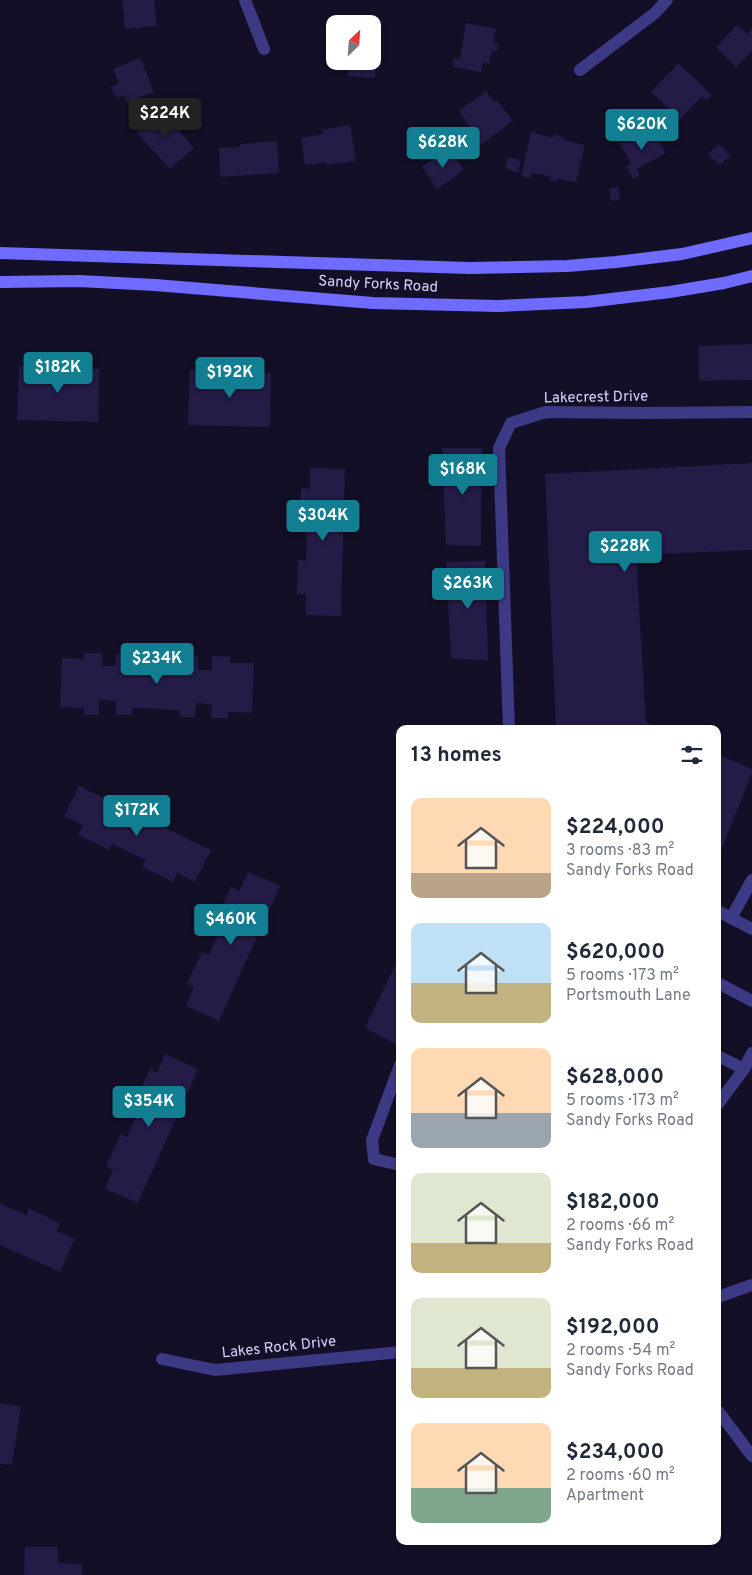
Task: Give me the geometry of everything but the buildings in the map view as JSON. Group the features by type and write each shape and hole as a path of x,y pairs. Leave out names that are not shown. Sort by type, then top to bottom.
{"street":[{"path":"244,0 264,49"},
{"path":"580,70 654,13 667,0"},
{"name":"Sandy Forks Road","path":"0,253 488,268 567,266 616,262 682,254 752,238"},
{"name":"Sandy Forks Road","path":"0,282 79,281 155,285 374,303 498,306 586,302 706,286 752,276"},
{"name":"Lakecrest Drive","path":"509,725 499,448 511,423 546,412 752,412"},
{"path":"731,918 752,880"},
{"path":"721,913 752,929"},
{"path":"721,986 752,1001"},
{"path":"721,1100 744,1069 752,1053"},
{"path":"721,1058 744,1069"},
{"path":"396,1076 372,1140 374,1159 396,1164"},
{"path":"721,1296 752,1285"},
{"name":"Lakes Rock Drive","path":"162,1359 215,1370 396,1352"},
{"path":"721,1416 752,1456"}]}
